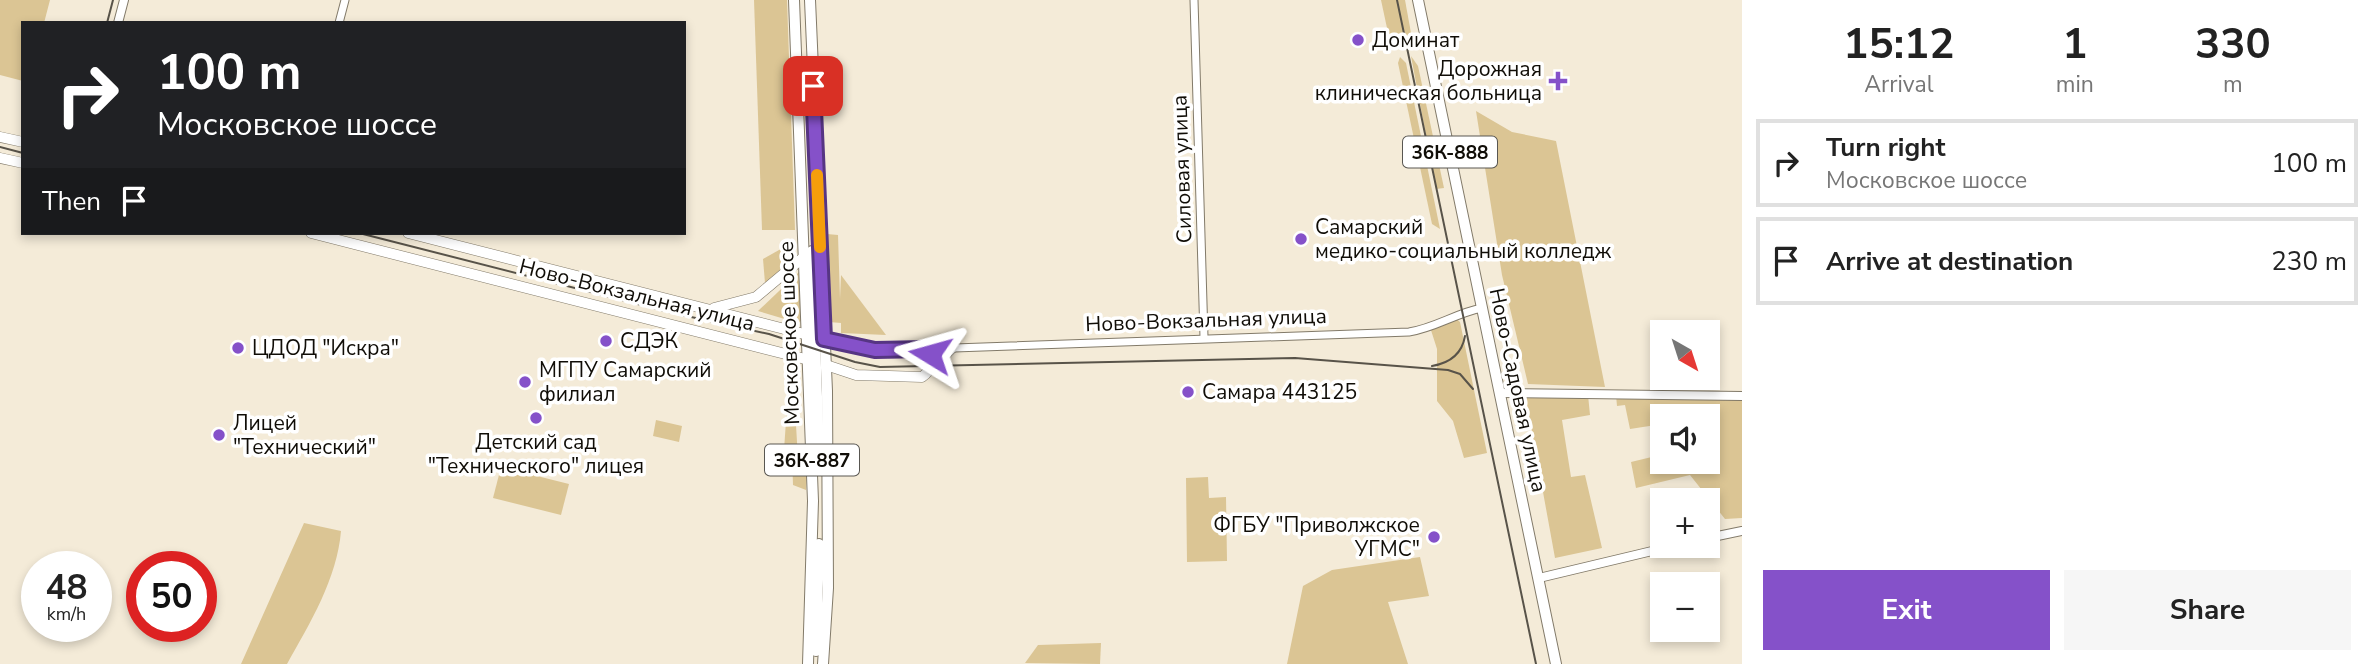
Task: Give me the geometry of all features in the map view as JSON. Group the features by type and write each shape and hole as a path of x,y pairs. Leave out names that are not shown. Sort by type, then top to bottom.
{"main road":[{"name":"Московское шоссе","path":"794,0 808,253 816,337"},
{"name":"Московское шоссе","path":"803,0 808,253"},
{"name":"Московское шоссе","path":"810,0 816,337 828,588 823,664"},
{"name":"Ново-Садовая улица","path":"1418,0 1556,664"},
{"path":"0,137 21,142"},
{"path":"0,158 21,163"},
{"name":"Ново-Вокзальная улица","path":"319,235 817,362 856,375 922,377 930,369"},
{"name":"Ново-Вокзальная улица","path":"416,235 816,337 875,350 926,349"},
{"path":"708,309 757,297 808,253"},
{"path":"930,369 951,348"},
{"path":"926,349 931,358 930,369"},
{"name":"Московское шоссе","path":"808,664 817,362"},
{"name":"Московское шоссе","path":"815,664 820,501 817,362"}],"street":[{"path":"119,21 124,0"},
{"path":"340,21 345,0"},
{"name":"Силовая улица","path":"1194,0 1204,337"},
{"name":"Ново-Вокзальная улица","path":"926,349 1204,337 1409,332 1430,327 1458,313 1482,308"},
{"path":"1500,393 1742,396"},
{"path":"1720,536 1742,531"},
{"path":"1539,578 1650,551"}],"shaded area":[{"path":"0,0 50,0 45,21 21,21 21,80 0,75"},
{"path":"754,0 787,0 795,230 762,230"},
{"path":"1381,0 1405,0 1411,33 1408,39 1390,42"},
{"path":"1411,56 1418,66 1444,188 1436,189"},
{"path":"1400,57 1406,63 1440,229 1432,224 1398,63"},
{"path":"1476,111 1512,132 1556,141 1605,387 1528,384 1502,275"},
{"path":"827,234 838,235 840,299 841,275 886,335 841,333 841,323 829,322"},
{"path":"795,241 792,260 765,283 763,259"},
{"path":"799,272 802,320 798,323 758,311"},
{"path":"1453,316 1460,322 1487,453 1464,458 1453,421 1437,401 1437,349 1430,327"},
{"path":"794,391 798,459 807,468 806,490 793,485 792,453 784,450 788,392"},
{"path":"1525,393 1588,395 1590,415 1562,420 1571,477 1585,475 1602,548 1555,558"},
{"path":"1616,395 1742,396 1742,518 1725,519 1720,513 1720,488 1700,488 1690,475 1636,488 1631,462 1650,457 1650,474 1720,474 1720,404 1650,404 1650,426 1630,429 1625,405 1617,406"},
{"path":"656,420 682,426 679,442 653,436"},
{"path":"501,467 569,484 561,515 493,498"},
{"path":"1208,477 1209,498 1226,497 1227,561 1187,562 1186,478"},
{"path":"304,523 341,531 334,566 321,600 287,664 241,664"},
{"path":"1420,557 1429,596 1388,602 1408,664 1287,664 1303,586 1332,570"},
{"path":"1101,643 1100,664 1025,663 1038,645"}],"tram line":[{"path":"108,21 113,0"},
{"path":"1397,0 1536,664"},
{"path":"0,147 21,152"},
{"path":"367,235 673,313 769,334 855,362 880,367 1295,358 1448,370 1460,374 1473,389"},
{"path":"1432,366 1454,357 1465,336"}],"slow traffic":[{"path":"817,175 820,247"}],"place":[{"name":"Доминат","path":"1358,40"},
{"name":"Дорожная клиническая больница","path":"1558,81"},
{"name":"Самарский медико-социальный колледж","path":"1301,239"},
{"name":"СДЭК","path":"606,341"},
{"name":"ЦДОД \"Искра\"","path":"238,348"},
{"name":"МГПУ Самарский филиал","path":"525,382"},
{"name":"Самара 443125","path":"1188,392"},
{"name":"Детский сад \"Технического\" лицея","path":"536,418"},
{"name":"Лицей \"Технический\"","path":"219,435"},
{"name":"ФГБУ \"Приволжское УГМС\"","path":"1434,537"}],"route":[{"path":"813,86 824,339 875,350 926,349 930,354"}]}
